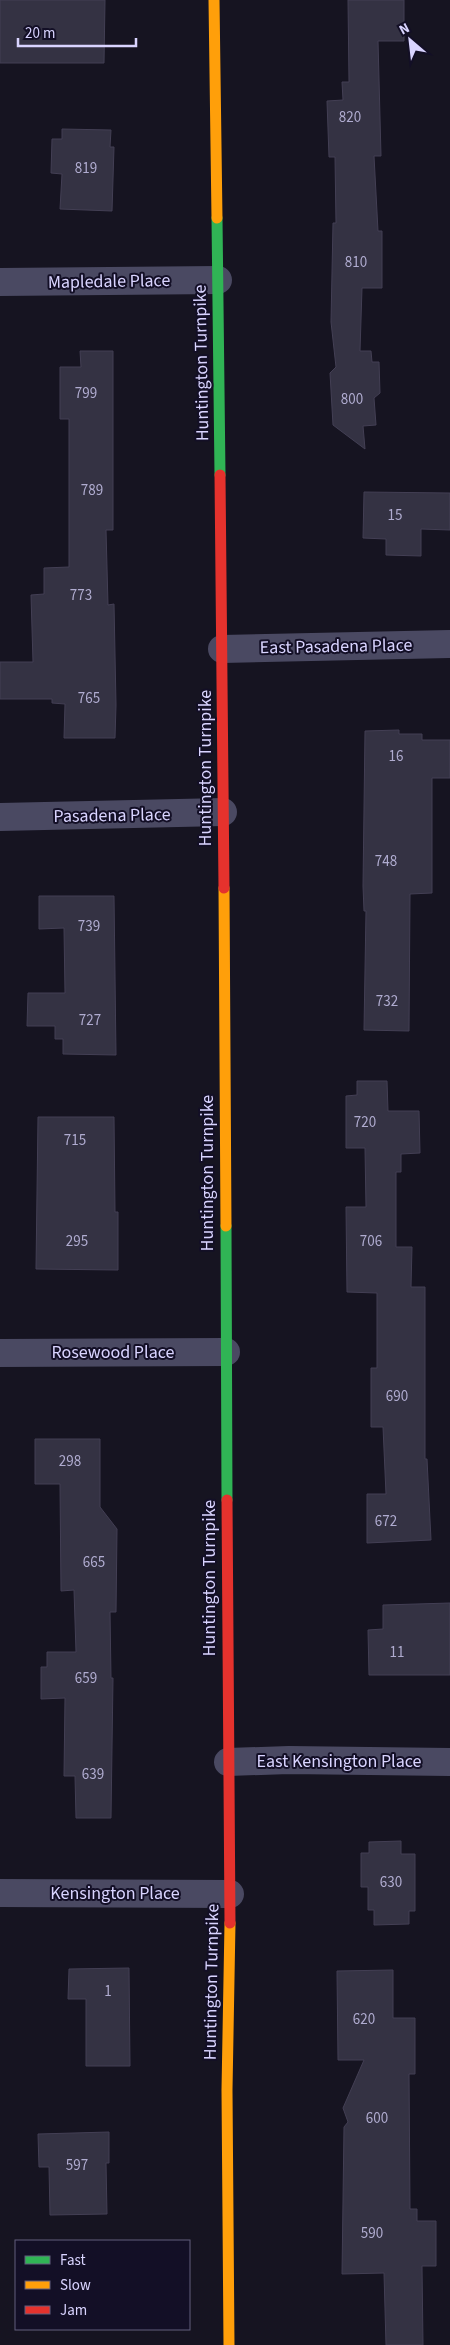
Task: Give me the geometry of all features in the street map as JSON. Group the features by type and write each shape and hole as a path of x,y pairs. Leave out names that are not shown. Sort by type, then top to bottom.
{"main road":[{"name":"Huntington Turnpike","path":"214,0 222,649 230,1894 227,2090 229,2345"}],"street":[{"name":"Mapledale Place","path":"0,282 218,280"},
{"name":"East Pasadena Place","path":"222,649 450,644"},
{"name":"Pasadena Place","path":"0,817 223,812"},
{"name":"Rosewood Place","path":"0,1353 226,1352"},
{"name":"East Kensington Place","path":"228,1762 450,1762"},
{"name":"Kensington Place","path":"0,1893 230,1894"}],"building":[{"path":"0,0 105,0 104,63 0,63"},
{"path":"348,0 404,0 404,41 378,41 381,156 374,156 378,231 382,231 382,288 362,288 360,351 371,351 372,362 379,362 380,393 374,398 376,425 363,426 365,449 333,425 330,373 336,367 331,322 333,223 336,223 335,157 329,157 327,101 343,100 342,82 349,82"},
{"path":"62,129 111,130 110,147 114,147 112,211 60,209 62,174 51,173 52,139 62,139"},
{"path":"80,351 113,351 113,530 106,530 108,605 114,604 115,738 64,738 65,704 52,703 52,699 0,699 0,662 33,662 31,595 44,594 44,568 69,567 69,419 60,419 60,367 81,367"},
{"path":"364,492 450,493 450,530 421,529 421,556 386,555 386,539 363,538"},
{"path":"399,730 399,734 422,734 422,740 450,740 450,778 432,778 432,893 410,894 409,1031 364,1030 366,911 364,911 363,886 365,731"},
{"path":"39,896 114,896 116,1055 63,1054 63,1039 55,1039 55,1026 27,1026 28,993 65,993 64,928 39,929"},
{"path":"357,1081 387,1081 388,1111 419,1111 420,1153 401,1154 401,1172 396,1172 396,1247 412,1247 411,1287 425,1287 425,1459 427,1459 431,1540 367,1543 367,1494 386,1494 383,1427 371,1427 371,1368 377,1368 377,1293 347,1292 346,1207 366,1207 365,1148 346,1148 346,1096 357,1095"},
{"path":"38,1117 114,1117 115,1212 118,1212 118,1270 36,1269"},
{"path":"35,1439 100,1439 100,1507 117,1529 116,1612 110,1612 111,1678 113,1678 111,1818 76,1818 75,1776 64,1776 65,1698 41,1699 41,1667 47,1667 47,1652 76,1652 74,1590 61,1591 60,1484 35,1484"},
{"path":"450,1603 450,1675 369,1675 368,1630 383,1629 383,1605"},
{"path":"401,1841 401,1854 415,1854 415,1911 409,1911 409,1924 374,1925 374,1910 368,1910 368,1887 361,1887 361,1853 369,1853 369,1842"},
{"path":"129,1968 130,2066 86,2066 86,1999 68,1999 69,1969"},
{"path":"393,1970 393,2018 415,2018 415,2074 409,2074 410,2209 417,2209 417,2221 436,2221 436,2266 422,2266 423,2345 386,2345 384,2273 342,2274 344,2127 348,2122 343,2108 364,2060 338,2060 337,1971"},
{"path":"109,2132 109,2163 106,2163 107,2214 50,2215 49,2167 39,2167 38,2134"}],"traffic: fast":[{"path":"217,218 220,475"},
{"path":"226,1226 227,1500"}],"traffic: slow":[{"path":"214,0 217,218"},
{"path":"224,888 226,1226"},
{"path":"229,2345 227,2090 230,1923"}],"traffic: jam":[{"path":"220,475 224,888"},
{"path":"227,1500 230,1923"}]}
